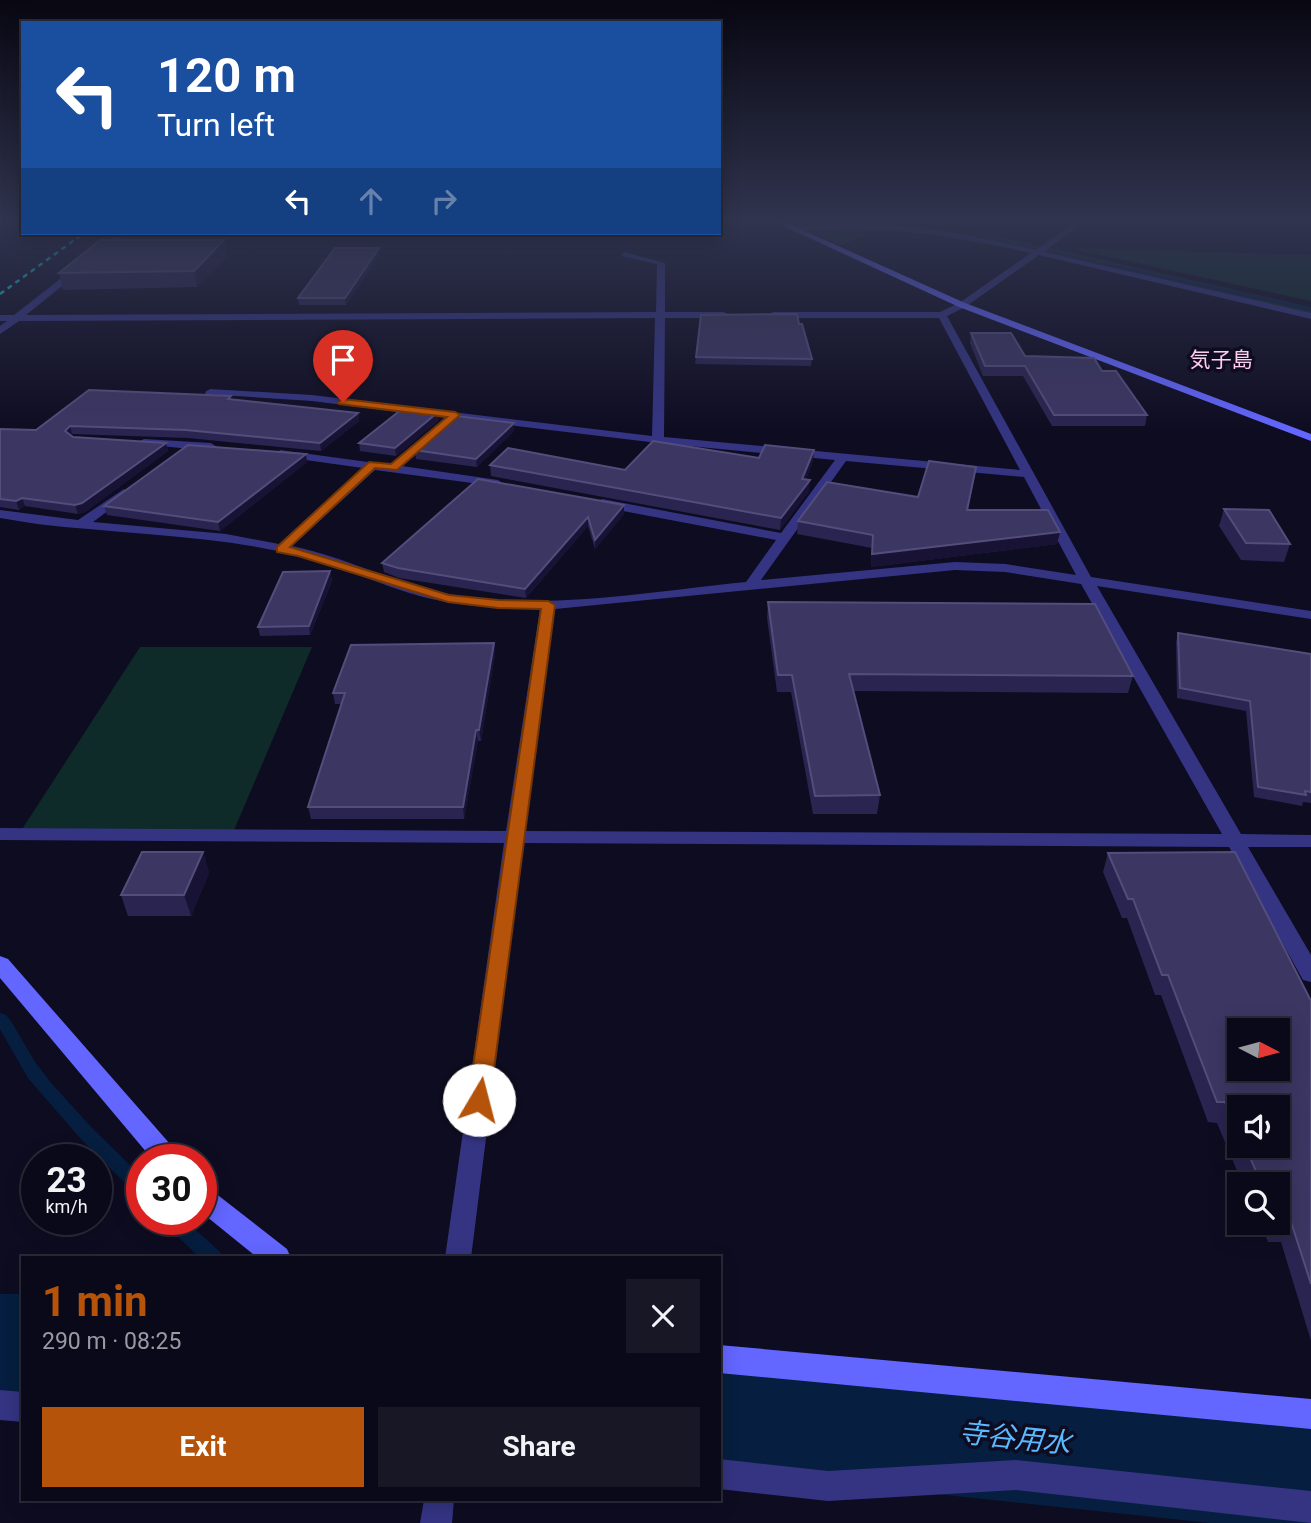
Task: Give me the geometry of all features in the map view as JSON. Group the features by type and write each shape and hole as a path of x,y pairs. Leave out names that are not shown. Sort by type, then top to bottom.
{"main road":[{"path":"928,289 1311,438"},
{"path":"0,964 154,1144"},
{"path":"217,1210 275,1256"},
{"path":"721,1359 1311,1414"}],"street":[{"path":"0,331 53,289"},
{"path":"658,440 661,289"},
{"path":"767,315 942,315 984,289"},
{"path":"1201,289 1311,316"},
{"path":"1226,289 1311,307"},
{"path":"0,318 729,315"},
{"path":"942,315 1086,580 1311,974"},
{"path":"210,392 312,398 658,440 1028,474"},
{"path":"393,468 455,415"},
{"path":"129,441 229,448"},
{"path":"167,461 188,445"},
{"path":"270,452 507,485"},
{"path":"750,586 843,457"},
{"path":"281,549 373,465"},
{"path":"80,525 134,485"},
{"path":"586,500 784,538"},
{"path":"0,514 80,525 203,536 300,552 448,598 498,604 548,605 955,566 1004,568 1311,615"},
{"path":"458,1256 548,605"},
{"path":"0,834 1311,841"},
{"path":"0,1405 21,1407"},
{"path":"721,1474 828,1486 1016,1475 1311,1507"},
{"path":"436,1523 439,1501"}],"green space":[{"path":"1201,289 1232,289 1311,307 1311,315"},
{"path":"1257,289 1311,289 1311,301"},
{"path":"140,647 312,647 232,835 19,834"}],"building":[{"path":"305,289 351,289 345,298 298,298"},
{"path":"797,314 812,359 696,357 701,315"},
{"path":"971,333 1011,333 1025,356 1094,358 1102,371 1116,371 1147,415 1054,415 1025,366 985,366"},
{"path":"89,390 231,396 228,399 358,413 320,443 186,430 70,426 65,431 73,437 166,443 82,503 75,505 22,498 16,501 0,499 0,429 36,430"},
{"path":"402,409 437,413 395,448 359,443"},
{"path":"456,416 514,423 476,459 415,450"},
{"path":"653,441 759,458 765,445 814,450 802,479 810,480 781,518 490,465 508,448 625,470"},
{"path":"188,445 306,454 218,522 104,506"},
{"path":"929,461 976,467 967,510 1048,510 1060,532 872,554 873,535 798,521 827,482 918,497"},
{"path":"478,479 624,505 595,540 588,517 525,589 382,563"},
{"path":"1224,509 1269,510 1290,544 1246,543"},
{"path":"330,571 309,626 258,627 283,572"},
{"path":"768,602 1095,604 1133,676 849,674 880,795 815,796 792,675 778,675"},
{"path":"1178,633 1311,654 1311,792 1305,791 1306,795 1258,787 1250,701 1180,688"},
{"path":"494,643 463,807 308,807 345,693 333,693 351,645"},
{"path":"142,852 203,852 184,895 121,895"},
{"path":"1235,852 1311,1001 1311,1284 1290,1222 1290,1172 1256,1172 1250,1158 1290,1158 1290,1095 1227,1095 1227,1107 1225,1102 1217,1102 1168,975 1162,975 1133,899 1128,899 1108,853"}],"waterway":[{"path":"1218,289 1311,309"},
{"path":"0,1019 46,1089 126,1174"},
{"path":"189,1235 211,1256"},
{"name":"寺谷用水","path":"0,1354 21,1354"},
{"name":"寺谷用水","path":"721,1408 1311,1468"}],"railway":[{"path":"0,294 7,289"}],"district":[{"name":"気子島","path":"1221,360"}],"route":[{"path":"343,402 455,415 393,468 373,465 281,549 300,552 448,598 498,604 548,605 479,1100"}]}
